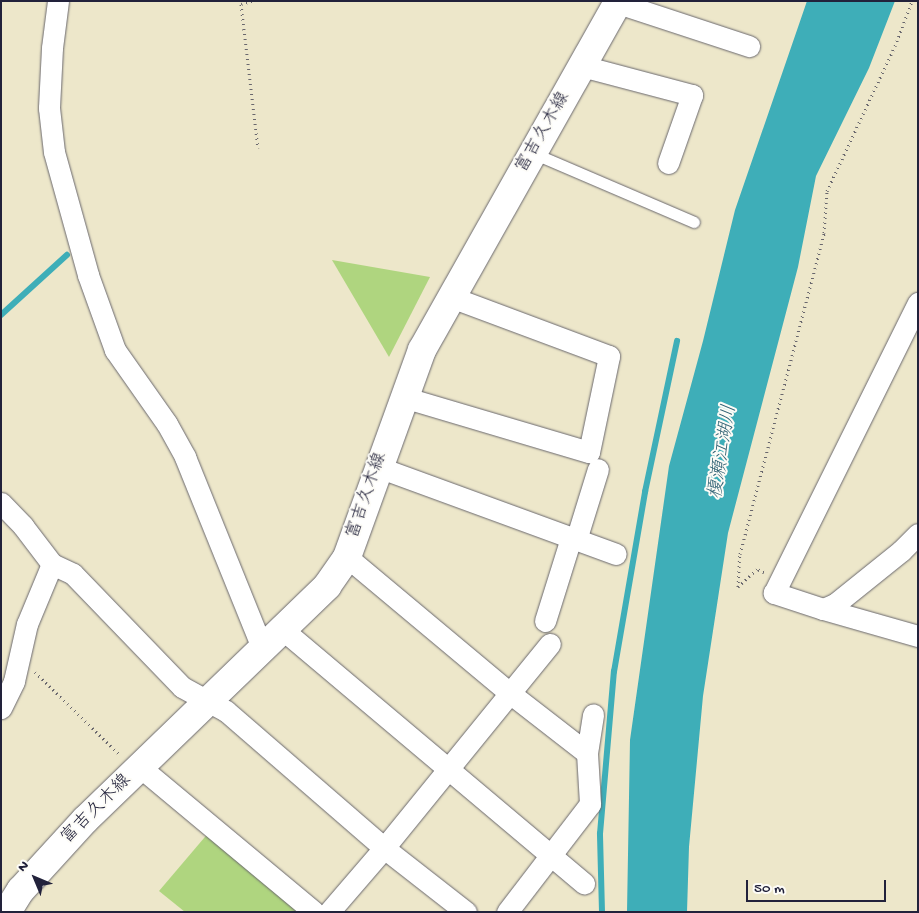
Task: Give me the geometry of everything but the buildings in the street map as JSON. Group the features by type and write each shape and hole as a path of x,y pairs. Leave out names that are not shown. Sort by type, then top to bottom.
{"main road":[{"name":"富吉久木線","path":"7,912 21,890 85,820 327,586 347,557 403,397 422,350 618,2"}],"street":[{"path":"58,1 52,48 49,108 54,152 88,275 115,350 167,424 185,457 262,648"},
{"path":"618,2 749,46"},
{"path":"582,66 692,94 668,163"},
{"path":"403,397 589,452 609,356 451,297"},
{"path":"917,639 774,593 918,302"},
{"path":"378,468 616,554"},
{"path":"546,621 598,470"},
{"path":"1,503 23,526 52,564 73,574 182,687 226,711 384,848 466,912"},
{"path":"823,608 835,604 918,534"},
{"path":"347,557 511,694 587,753"},
{"path":"1,708 14,681 27,624 52,564"},
{"path":"282,629 584,884"},
{"path":"329,912 449,770 550,644"},
{"path":"507,912 590,804 587,753 593,714"},
{"path":"138,769 314,912"}],"lane":[{"path":"532,153 694,222"}],"path":[{"path":"252,1 241,4 258,148"},
{"path":"781,579 757,569 738,587 740,554 824,233 827,191 895,46 912,1"},
{"path":"19,659 49,684 138,769"}],"green space":[{"path":"332,260 430,277 389,357"},
{"path":"210,831 303,912 185,912 159,891"}],"water":[{"name":"榎瀬江湖川","path":"807,1 895,1 869,68 816,176 798,267 728,533 703,696 689,847 687,912 627,912 630,740 669,466 703,341 735,210"}],"waterway":[{"path":"1,315 67,255"},
{"path":"602,912 600,834 614,672 645,492 677,341"}]}
